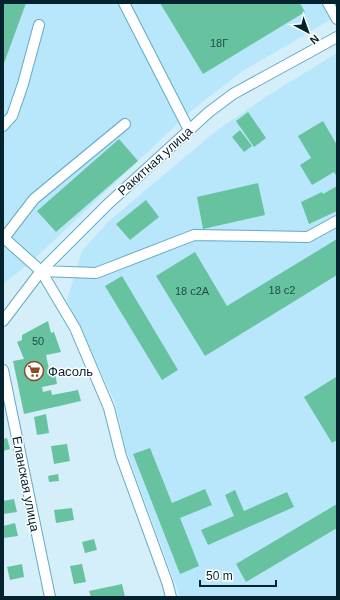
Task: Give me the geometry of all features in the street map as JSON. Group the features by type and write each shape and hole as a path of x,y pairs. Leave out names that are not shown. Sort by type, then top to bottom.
{"street":[{"path":"124,3 189,130"},
{"path":"328,3 337,19"},
{"path":"3,126 12,116 23,84 39,25"},
{"name":"Ракитная улица","path":"3,321 41,270 108,204 209,112 233,94 337,37"},
{"path":"125,124 34,199 4,238 41,270 75,328 109,408 121,456 167,582 171,597"},
{"path":"41,270 96,273 194,235 308,237 337,221"},
{"name":"Еланская улица","path":"3,370 50,597"}],"shaded area":[{"path":"3,3 337,3 337,16 241,72 191,111 31,262 3,284"},
{"path":"337,53 337,597 180,597 126,450 115,402 67,300 82,251 108,222 216,131 264,98"}],"building":[{"path":"3,3 26,3 3,66"},
{"path":"160,3 300,3 305,12 203,74"},
{"path":"248,112 266,138 254,147 236,121"},
{"path":"323,121 337,145 337,177 334,172 312,185 300,165 311,158 298,136"},
{"path":"240,130 252,146 244,152 232,137"},
{"path":"119,139 138,161 56,232 37,211"},
{"path":"258,183 265,215 203,229 197,197"},
{"path":"337,186 337,211 309,224 301,202 322,192 323,194"},
{"path":"146,200 159,217 130,240 116,224"},
{"path":"337,239 337,275 205,356 156,276 195,252 227,306"},
{"path":"122,276 178,370 162,380 105,286"},
{"path":"48,321 51,333 54,332 61,352 46,355 50,374 55,373 57,384 42,387 43,392 51,390 52,395 78,390 81,401 24,414 13,361 24,359 17,342 22,340 22,335"},
{"path":"336,377 337,440 332,443 304,397"},
{"path":"46,414 49,433 37,435 34,417"},
{"path":"7,438 10,449 3,451 3,439"},
{"path":"67,444 70,461 54,464 51,446"},
{"path":"150,448 172,503 205,489 212,505 180,518 199,566 180,574 133,454"},
{"path":"58,474 59,481 49,482 48,476"},
{"path":"235,490 244,511 287,492 294,507 208,545 201,530 234,516 225,495"},
{"path":"14,499 17,512 3,514 3,501"},
{"path":"337,504 337,528 246,582 236,564"},
{"path":"72,508 74,520 56,523 54,510"},
{"path":"15,523 18,536 3,538 3,526"},
{"path":"94,539 97,550 85,553 82,542"},
{"path":"22,564 24,577 10,580 7,567"},
{"path":"82,564 86,582 74,584 70,566"},
{"path":"122,584 125,597 91,597 89,591"}],"place":[{"name":"Фасоль","path":"34,371"}]}
